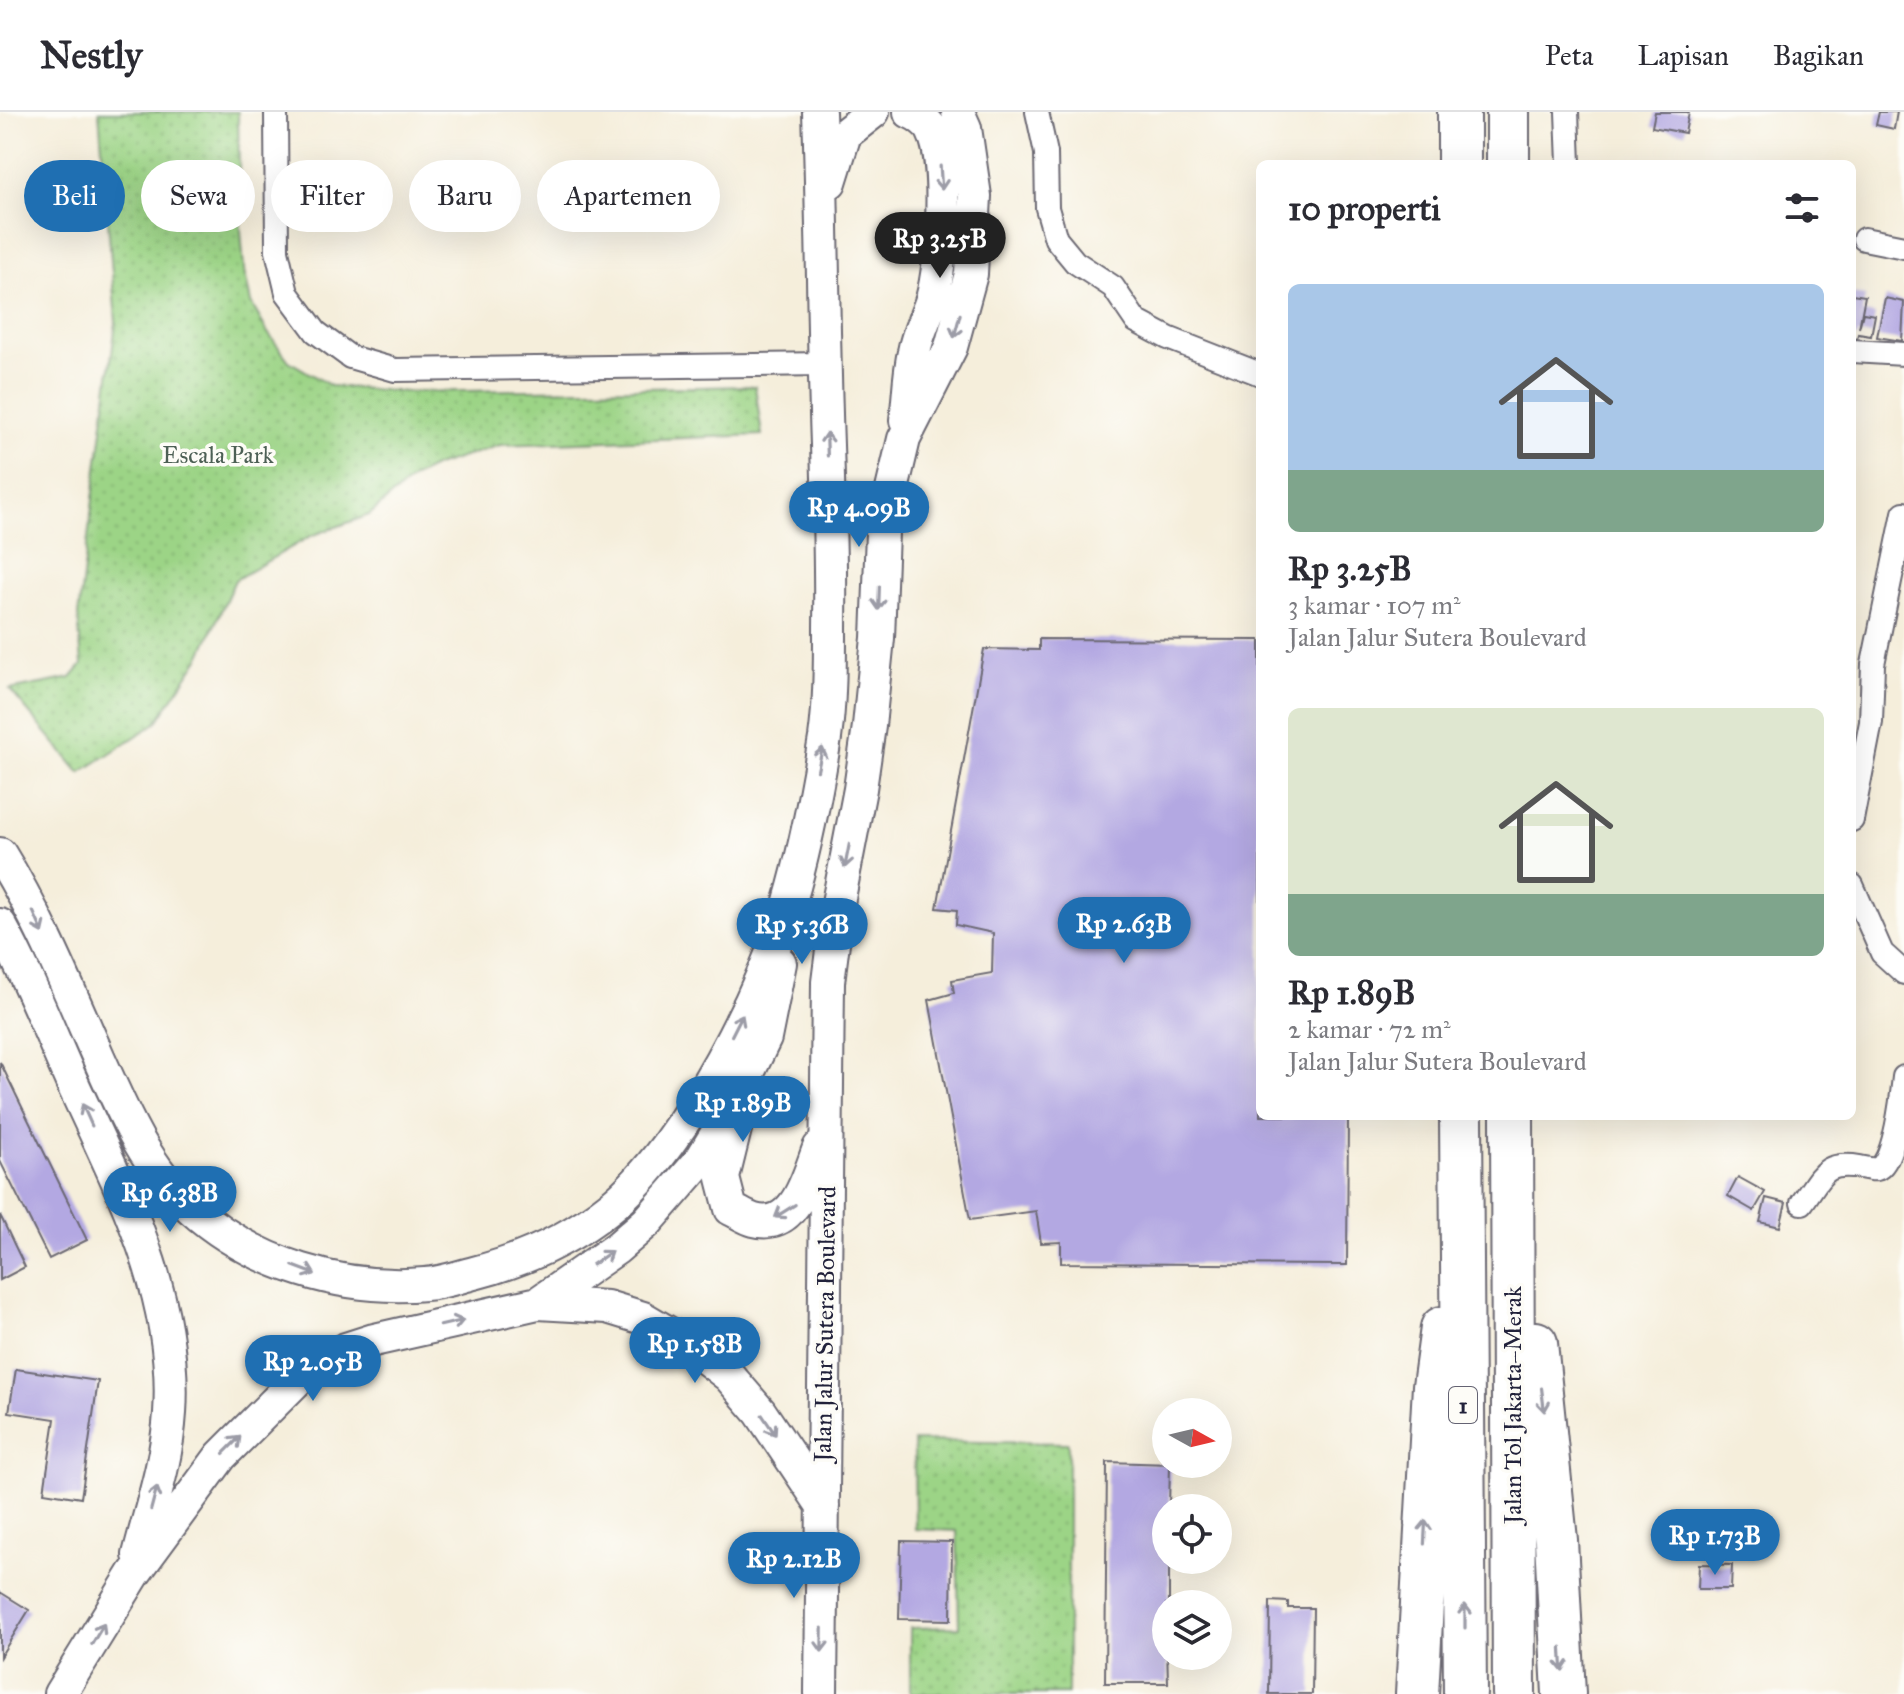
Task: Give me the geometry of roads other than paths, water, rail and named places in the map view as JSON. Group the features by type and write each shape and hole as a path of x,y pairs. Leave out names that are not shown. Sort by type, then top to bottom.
{"highway":[{"path":"1459,112 1459,160"},
{"path":"1508,112 1508,160"},
{"name":"Jalan Tol Jakarta–Merak","path":"1461,1120 1465,1694"},
{"path":"1512,1136 1544,1411 1556,1540 1564,1694"},
{"name":"Jalan Tol Jakarta–Merak","path":"1512,1136 1514,1694"},
{"path":"1417,1694 1434,1386 1461,1195"}],"main road":[{"path":"819,112 831,548 830,680 825,736 765,1038 734,1126 723,1178 731,1209 756,1221 780,1218 798,1203 821,1143 826,1089"},
{"path":"822,208 845,134 873,112"},
{"path":"904,439 914,350 932,297 943,209 940,163 933,131 915,113 910,112"},
{"name":"Jalan Jalur Sutera Boulevard","path":"821,1694 828,982 838,903 869,726 878,638 882,532 904,439 951,347 971,274 975,196 965,128 958,112"},
{"path":"0,854 26,896 125,1117 168,1182 190,1208 228,1236 267,1256 321,1277 386,1286 432,1284 518,1261 572,1234 614,1204 665,1145 713,1072 765,969 794,889"},
{"path":"0,925 139,1230 158,1288 170,1371 170,1411 158,1483 134,1574"},
{"path":"538,1303 617,1248 676,1191 701,1160 725,1120 765,1038"},
{"path":"60,1694 134,1574 221,1456 307,1370 346,1349 374,1340 538,1303 607,1307 643,1318 689,1345 729,1376 760,1412 823,1506"}],"street":[{"path":"276,112 277,251 287,293 316,332 350,357 395,370 825,364"},
{"path":"1037,112 1046,153 1047,208 1056,239 1075,262 1113,287 1136,321 1168,338 1256,372"},
{"path":"1567,112 1569,160"},
{"path":"1864,239 1904,247"},
{"path":"1856,351 1904,354"},
{"path":"1856,799 1871,722 1873,664 1904,513"},
{"path":"1856,894 1882,953 1904,973"},
{"path":"1802,1203 1832,1166 1840,1164 1874,1169 1883,1164 1893,1142 1904,1077"}],"park label":[{"name":"Escala Park","path":"218,455"}]}
